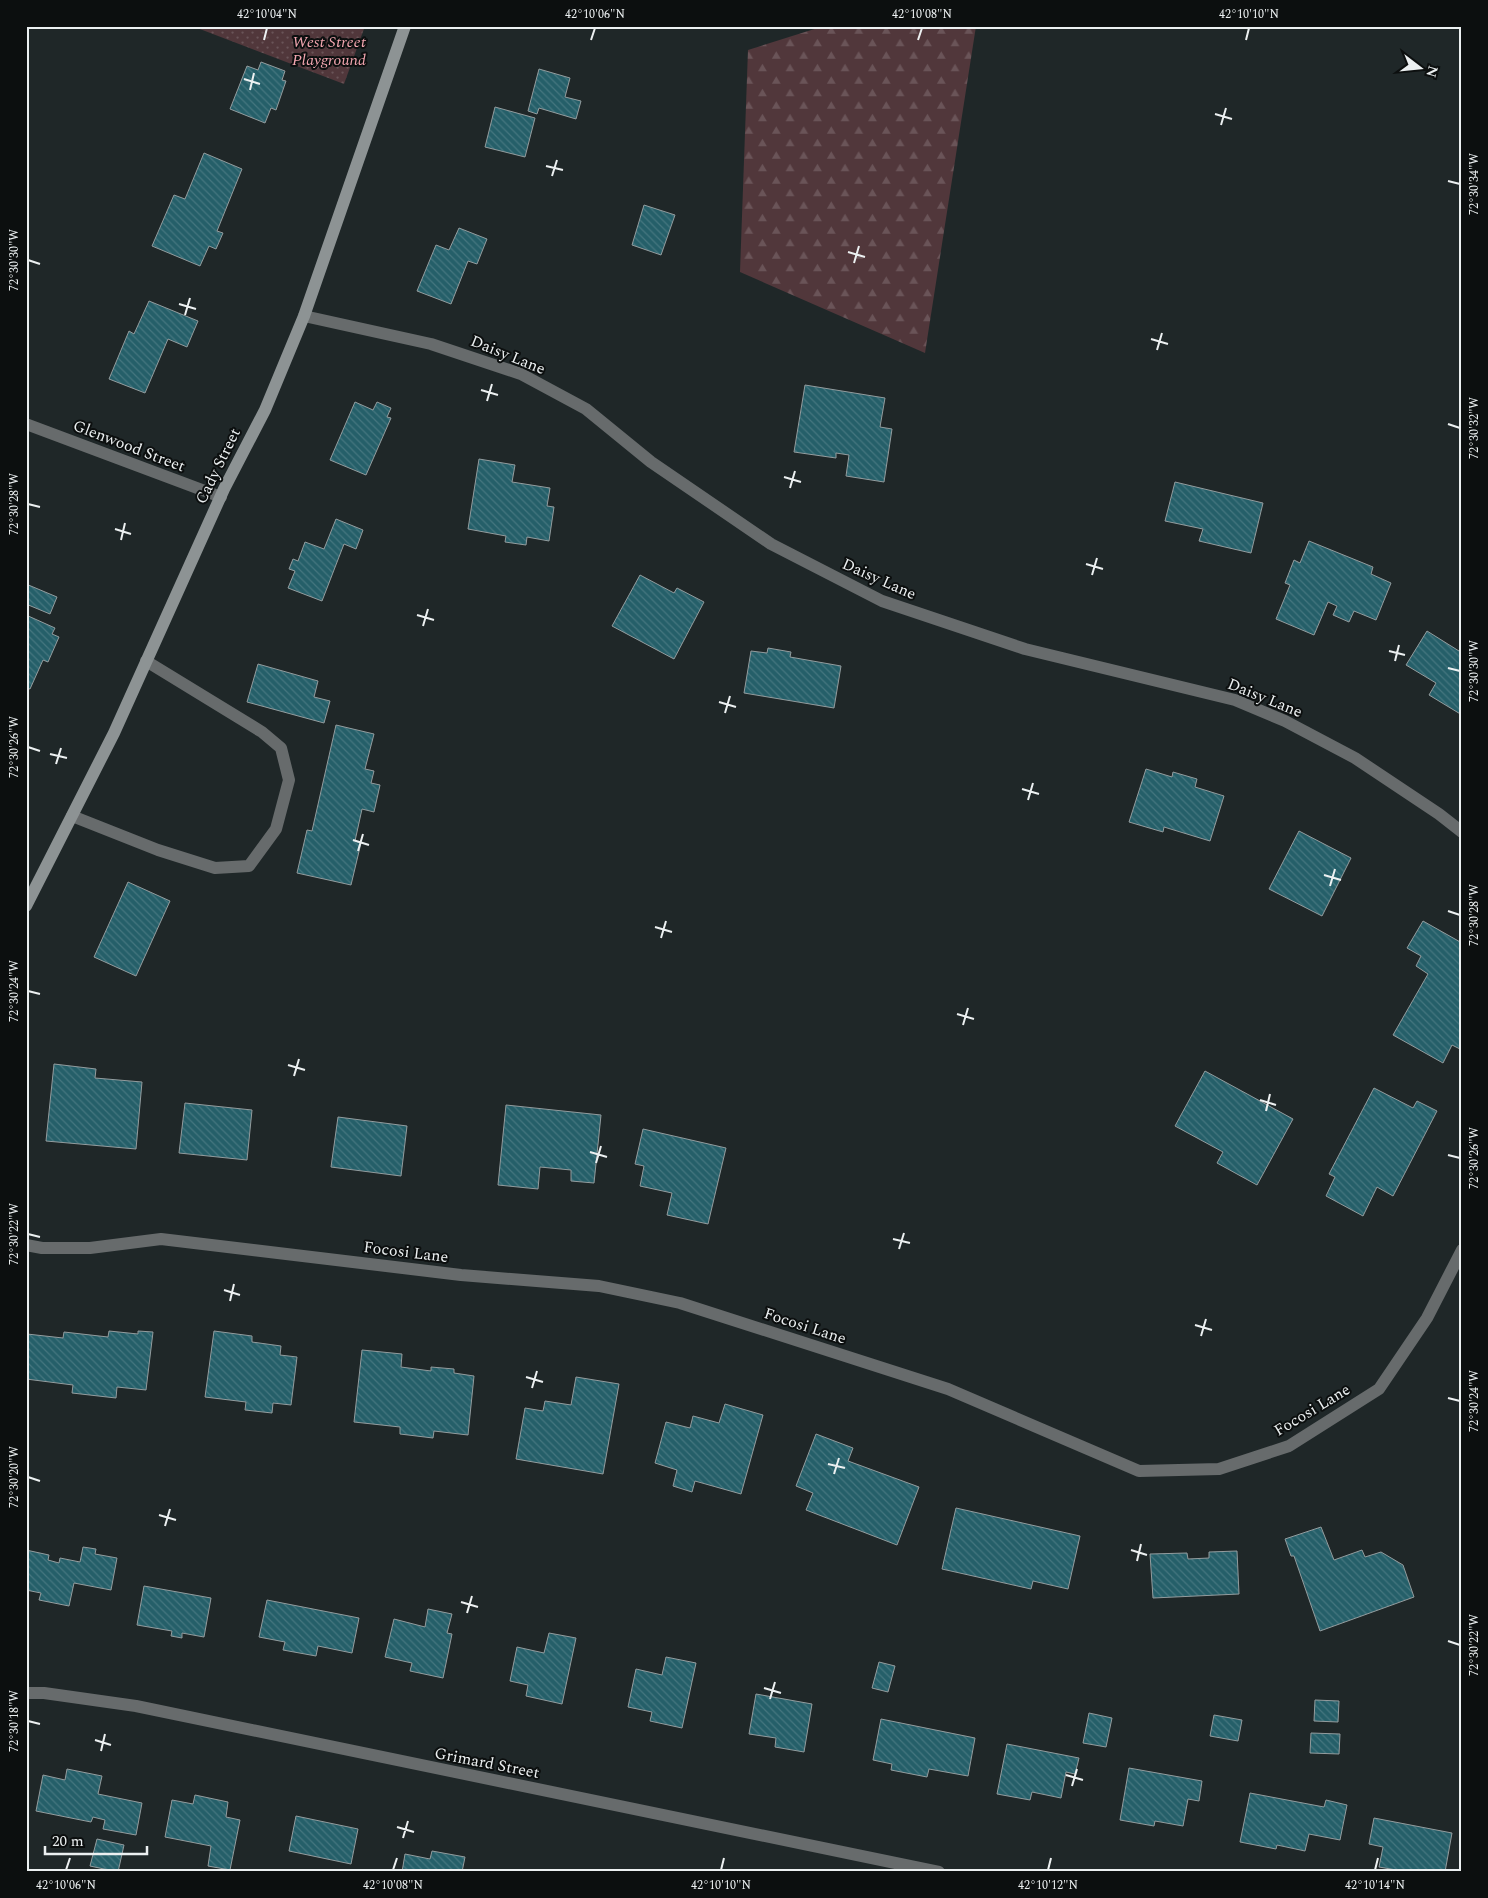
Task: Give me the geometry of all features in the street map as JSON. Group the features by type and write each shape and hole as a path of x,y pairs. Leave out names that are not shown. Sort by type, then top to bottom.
{"street":[{"name":"Cady Street","path":"26,906 114,732 221,497 264,410 304,316 405,26"},
{"name":"Daisy Lane","path":"304,316 431,344 521,374 586,409 651,462 771,544 882,601 1025,649 1234,700 1285,721 1355,758 1439,814 1462,832"},
{"name":"Glenwood Street","path":"26,424 221,497"},
{"path":"72,816 158,850 215,868 249,866 276,829 289,780 281,748 262,732 146,661"},
{"name":"Focosi Lane","path":"26,1245 42,1248 90,1248 161,1239 461,1274 599,1286 690,1306 948,1389 1139,1471 1219,1469 1289,1446 1379,1389 1426,1318 1462,1250"},
{"name":"Grimard Street","path":"26,1693 44,1693 136,1706 940,1872"}],"green space":[{"name":"West Street Playground","path":"192,26 365,26 344,84"},
{"path":"824,26 976,26 925,353 740,272 748,50"}],"building":[{"path":"261,62 285,71 282,80 286,81 276,110 271,108 265,123 230,109 247,66 258,70"},
{"path":"539,69 570,78 565,97 581,101 576,119 539,108 537,114 528,111"},
{"path":"495,107 535,118 525,157 485,147"},
{"path":"204,153 242,169 217,231 223,233 216,249 209,246 200,266 152,246 174,195 185,199"},
{"path":"644,205 675,215 661,255 632,245"},
{"path":"459,228 487,239 477,264 468,261 451,304 417,291 436,245 449,250"},
{"path":"149,301 198,321 187,347 168,339 145,393 109,379 129,331 134,334"},
{"path":"805,385 885,398 880,427 892,429 884,482 846,476 849,455 836,453 836,458 794,452"},
{"path":"355,402 373,410 377,402 391,408 387,417 391,418 366,475 330,460"},
{"path":"479,459 515,465 512,482 550,488 547,506 554,507 549,541 527,537 526,545 505,542 506,536 468,529"},
{"path":"1175,482 1263,503 1251,553 1199,541 1203,529 1165,521"},
{"path":"336,519 363,530 356,549 344,544 322,601 288,588 295,571 289,569 293,559 298,561 305,542 324,549"},
{"path":"1309,541 1373,567 1371,574 1391,583 1376,620 1354,611 1349,622 1333,615 1337,606 1328,602 1314,635 1276,619 1290,585 1285,583 1294,560 1300,563"},
{"path":"640,575 674,593 677,588 704,602 674,659 612,626"},
{"path":"26,584 57,597 50,614 26,604"},
{"path":"26,615 55,628 52,634 59,637 48,662 43,660 30,689 26,688"},
{"path":"1427,631 1459,651 1462,646 1462,715 1429,695 1436,683 1406,665"},
{"path":"768,648 791,652 790,657 841,666 834,708 744,693 751,651 767,653"},
{"path":"258,664 318,681 314,697 330,701 324,723 247,702"},
{"path":"336,725 374,734 365,769 374,771 371,783 380,785 374,812 362,809 355,841 361,843 351,885 297,873 307,830 312,831"},
{"path":"1146,769 1172,777 1173,772 1197,779 1195,787 1224,796 1210,841 1164,827 1163,832 1129,822"},
{"path":"1299,831 1351,858 1322,916 1269,889"},
{"path":"128,882 170,901 136,976 94,957"},
{"path":"1423,921 1462,943 1462,1050 1452,1045 1443,1063 1393,1035 1428,974 1416,966 1421,956 1407,948"},
{"path":"54,1064 96,1069 95,1078 142,1082 136,1149 46,1141"},
{"path":"1205,1071 1293,1119 1257,1185 1217,1163 1223,1152 1175,1126"},
{"path":"1374,1088 1413,1108 1417,1101 1437,1111 1393,1196 1377,1187 1363,1216 1326,1196 1335,1177 1329,1174"},
{"path":"185,1103 252,1110 247,1160 179,1153"},
{"path":"506,1105 601,1115 594,1183 571,1181 571,1170 540,1167 538,1189 498,1185"},
{"path":"338,1117 407,1126 401,1176 331,1167"},
{"path":"643,1129 726,1148 708,1224 667,1215 672,1193 640,1186 644,1166 635,1164"},
{"path":"109,1331 138,1334 138,1331 153,1332 146,1390 117,1387 116,1398 72,1393 73,1385 26,1379 27,1334 63,1338 64,1332 108,1337"},
{"path":"214,1331 252,1336 252,1342 281,1346 280,1355 297,1357 291,1405 273,1403 272,1413 245,1410 246,1402 205,1397"},
{"path":"362,1350 402,1354 401,1367 431,1371 431,1367 454,1369 454,1373 474,1376 468,1435 434,1431 433,1438 400,1434 400,1427 354,1422"},
{"path":"576,1377 619,1384 603,1474 516,1459 525,1408 543,1411 545,1401 571,1405"},
{"path":"725,1404 763,1415 741,1494 695,1481 692,1492 673,1486 677,1470 655,1463 666,1422 690,1428 693,1416 719,1423"},
{"path":"816,1434 853,1448 848,1461 919,1487 897,1545 806,1510 813,1493 796,1486"},
{"path":"956,1508 1080,1536 1068,1589 1033,1581 1031,1589 942,1569"},
{"path":"1321,1527 1334,1560 1362,1550 1365,1557 1381,1552 1403,1565 1414,1597 1320,1631 1294,1556 1291,1556 1285,1539"},
{"path":"83,1547 96,1549 95,1554 117,1558 111,1590 74,1583 69,1606 39,1600 41,1593 26,1590 26,1550 49,1555 48,1560 59,1563 60,1558 80,1562"},
{"path":"1237,1551 1239,1594 1153,1598 1150,1554 1187,1553 1188,1559 1209,1558 1209,1552"},
{"path":"144,1586 211,1598 204,1637 182,1633 182,1638 171,1636 172,1631 137,1625"},
{"path":"267,1600 359,1618 352,1653 318,1646 316,1656 283,1650 285,1642 259,1637"},
{"path":"428,1609 452,1614 447,1633 452,1634 443,1678 410,1671 412,1663 385,1657 394,1619 425,1627"},
{"path":"549,1633 576,1638 562,1704 526,1696 528,1685 510,1681 517,1647 544,1653"},
{"path":"666,1657 696,1663 682,1728 650,1721 652,1712 628,1707 636,1669 662,1675"},
{"path":"879,1662 895,1666 888,1692 872,1688"},
{"path":"756,1694 812,1704 804,1752 775,1747 776,1738 749,1734"},
{"path":"1315,1700 1339,1701 1338,1722 1314,1721"},
{"path":"1089,1713 1112,1718 1106,1747 1083,1743"},
{"path":"1214,1715 1242,1720 1238,1741 1210,1736"},
{"path":"881,1719 975,1738 968,1776 929,1769 927,1777 891,1770 892,1764 873,1760"},
{"path":"1311,1733 1340,1734 1339,1754 1310,1753"},
{"path":"1007,1744 1079,1758 1075,1774 1066,1772 1061,1798 1032,1792 1030,1800 997,1794"},
{"path":"1129,1768 1202,1781 1199,1801 1188,1799 1183,1826 1155,1821 1154,1826 1120,1820"},
{"path":"67,1769 102,1776 98,1794 142,1803 136,1835 103,1829 105,1820 93,1817 91,1822 36,1811 43,1775 65,1780"},
{"path":"1250,1793 1324,1807 1326,1800 1347,1805 1340,1840 1309,1834 1305,1851 1277,1845 1276,1849 1240,1842"},
{"path":"195,1795 228,1802 226,1817 240,1820 230,1870 208,1866 211,1846 165,1837 172,1800 193,1804"},
{"path":"296,1816 358,1829 351,1864 289,1851"},
{"path":"1374,1818 1452,1833 1445,1872 1408,1872 1379,1867 1383,1847 1369,1844"},
{"path":"97,1839 124,1845 118,1872 90,1866"},
{"path":"432,1851 465,1857 462,1872 402,1872 405,1854 430,1859"}]}
